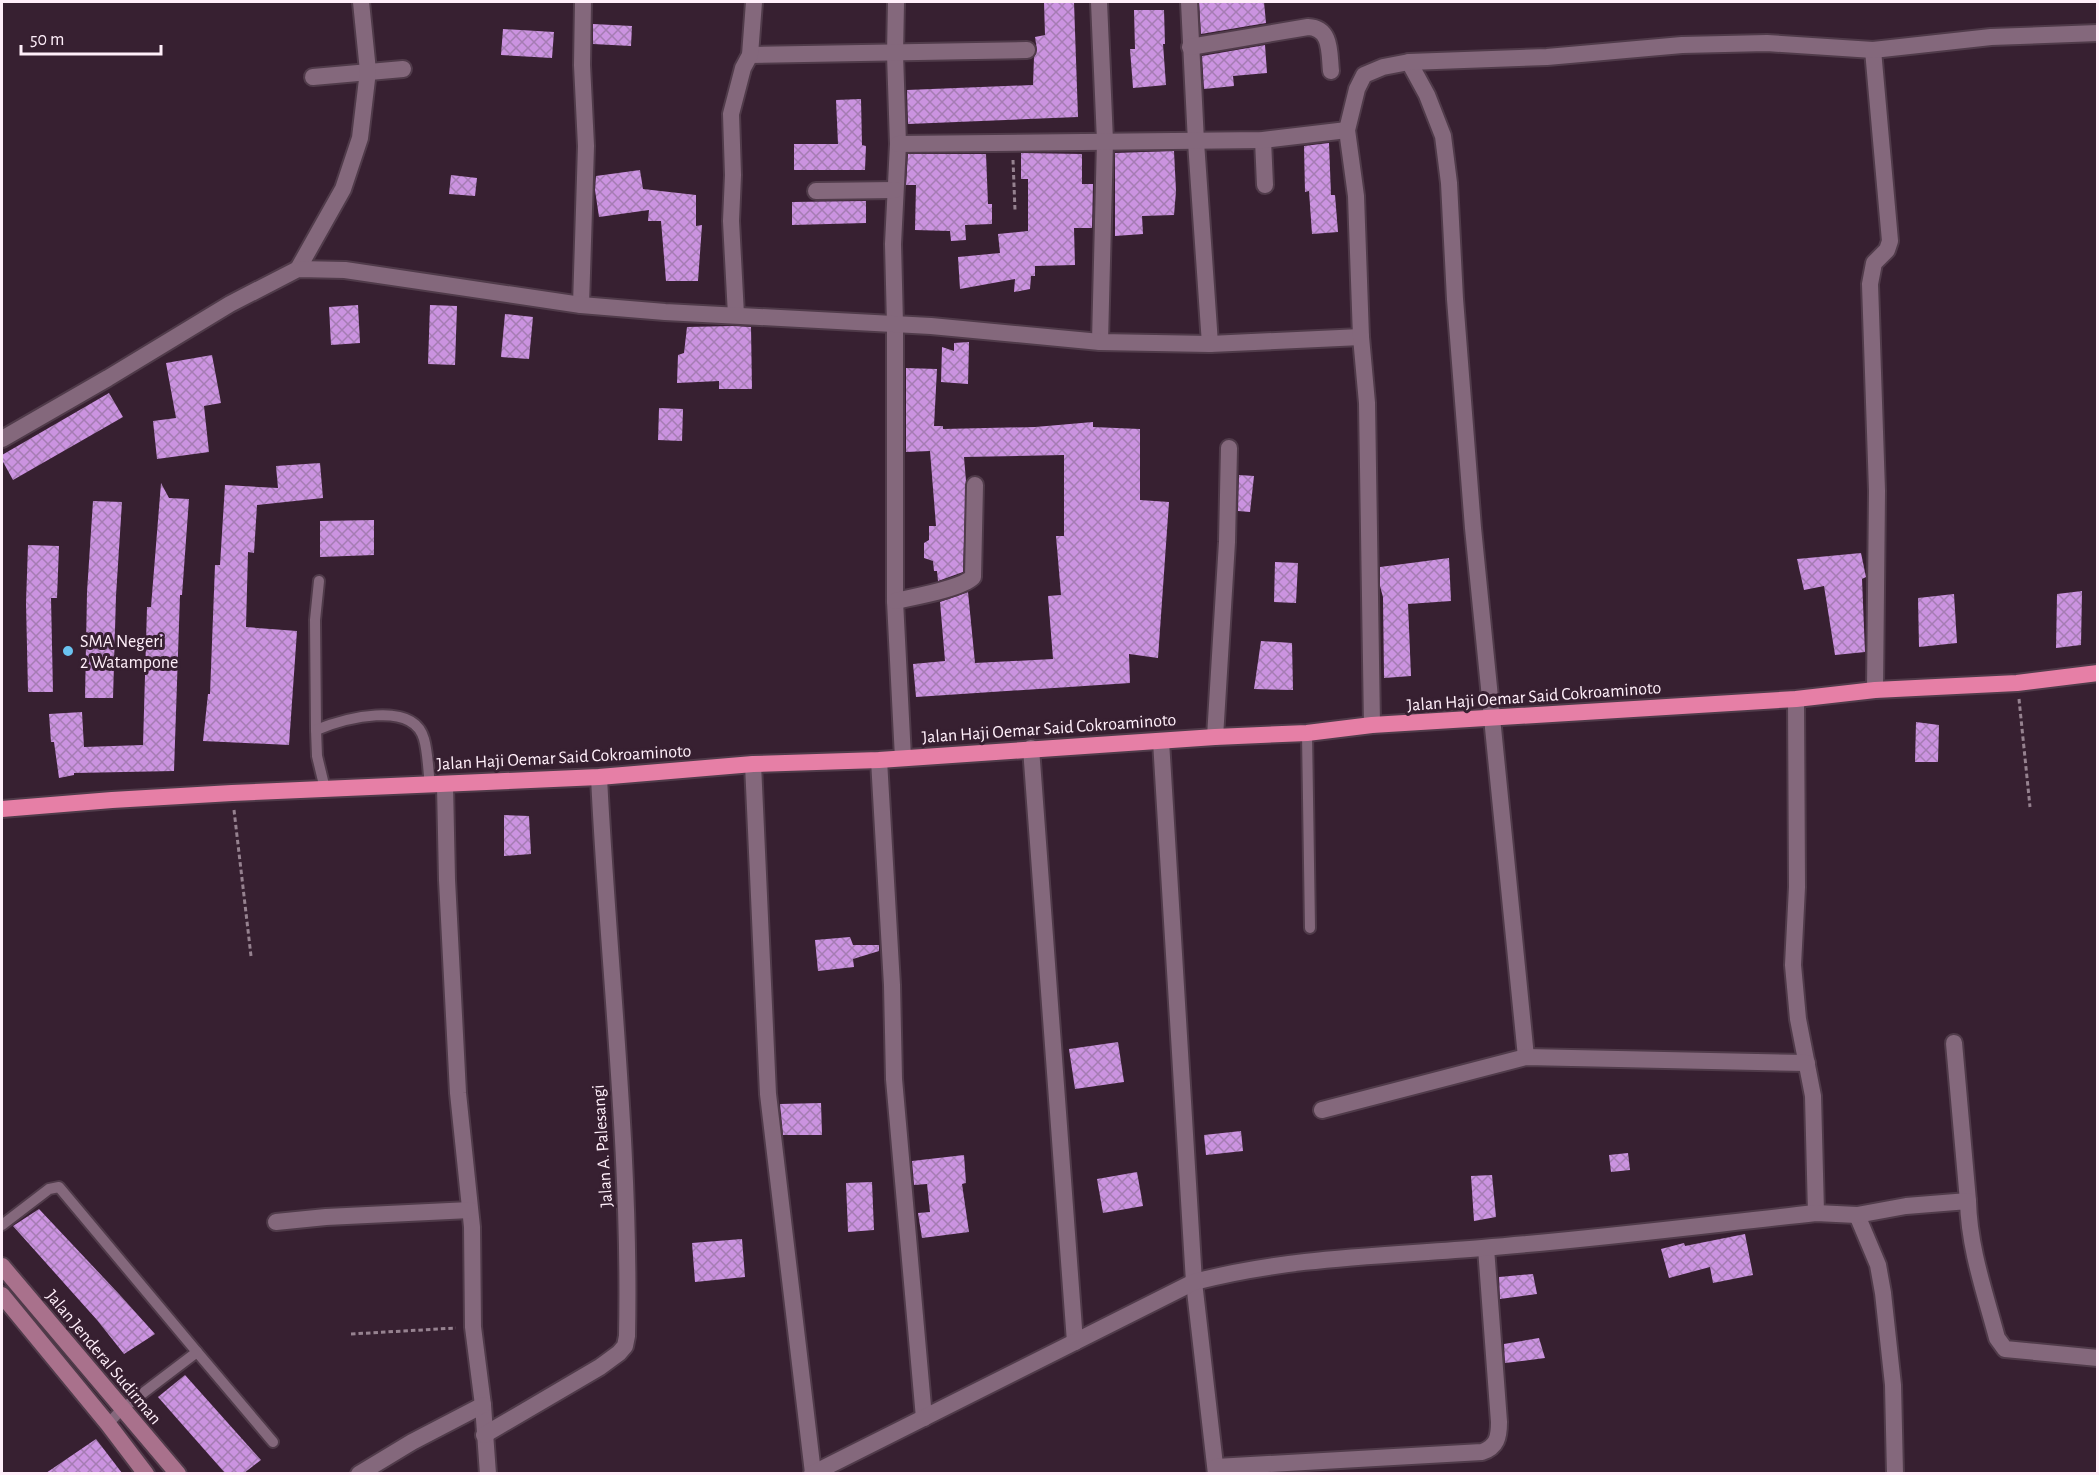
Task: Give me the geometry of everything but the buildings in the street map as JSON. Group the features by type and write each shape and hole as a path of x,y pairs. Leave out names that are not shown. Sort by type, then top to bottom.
{"highway":[{"name":"Jalan Haji Oemar Said Cokroaminoto","path":"2,809 232,793 599,777 753,764 879,760 1031,748 1307,733 1372,725 1796,699 1875,690 2017,683 2097,673"}],"main road":[{"name":"Jalan Jenderal Sudirman","path":"2,1266 122,1410 178,1473"},
{"path":"2,1295 7,1311 108,1424 146,1473"}],"street":[{"path":"298,269 343,189 360,138 368,71 361,2"},
{"path":"581,305 586,146 582,2"},
{"path":"736,315 731,221 731,114 743,68 750,55 754,2"},
{"path":"896,2 898,144 893,244 895,601 903,758"},
{"path":"1100,2 1105,141 1100,342"},
{"path":"1189,2 1210,344"},
{"path":"1190,47 1308,27 1317,28 1323,33 1328,44 1331,71"},
{"path":"1372,725 1367,403 1361,337 1356,196 1347,130 1357,89 1364,75 1383,66 1409,62 1546,57 1682,45 1767,43 1873,50 1991,37 2097,33"},
{"path":"750,55 1027,50"},
{"path":"1873,50 1890,242 1887,250 1874,263 1870,284 1877,491 1875,690"},
{"path":"1409,62 1427,95 1443,136 1449,183 1455,299 1473,528 1526,1057"},
{"path":"313,77 403,69"},
{"path":"898,144 1263,140 1347,130"},
{"path":"1263,140 1265,185"},
{"path":"816,191 895,190"},
{"path":"2,439 230,304 298,269 345,270 581,305 895,324 1100,342 1210,344 1361,337"},
{"path":"1215,737 1227,542 1229,448"},
{"path":"895,601 967,582 973,577 975,485"},
{"path":"1796,699 1797,887 1793,965 1798,1019 1813,1096 1816,1213"},
{"path":"1161,741 1194,1282 1216,1470 1482,1452 1493,1447 1498,1439 1499,1422 1486,1248"},
{"path":"1031,748 1075,1342"},
{"path":"879,760 892,985 894,1079 924,1418"},
{"path":"753,764 768,1094 813,1473 1194,1282 1229,1273 1300,1261 1486,1248 1816,1213 1857,1215 1906,1206 1968,1201"},
{"name":"Jalan A. Palesangi","path":"484,1435 600,1367 620,1353 625,1346 627,1336 629,1258 599,777"},
{"path":"437,785 447,880 458,1081 472,1227 473,1327 483,1405 488,1473"},
{"path":"1954,1043 1968,1201 1968,1227 1997,1338 2005,1349 2097,1358"},
{"path":"1322,1110 1526,1057 1807,1063"},
{"path":"276,1222 326,1217 470,1210"},
{"path":"1857,1215 1878,1265 1883,1293 1893,1385 1895,1473"},
{"path":"359,1473 483,1405"}],"lane":[{"path":"319,581 315,620 316,730 317,756 325,789"},
{"path":"316,730 333,723 364,716 391,715 415,724 424,737 437,785"},
{"path":"1307,733 1310,928"},
{"path":"2,1225 49,1188 59,1187 273,1442"},
{"path":"108,1424 122,1410 197,1352"}],"path":[{"path":"1013,143 1015,210"},
{"path":"2017,683 2030,807"},
{"path":"232,793 251,956"},
{"path":"351,1334 473,1327"}],"place":[{"name":"SMA Negeri 2 Watampone","path":"68,651"}]}
